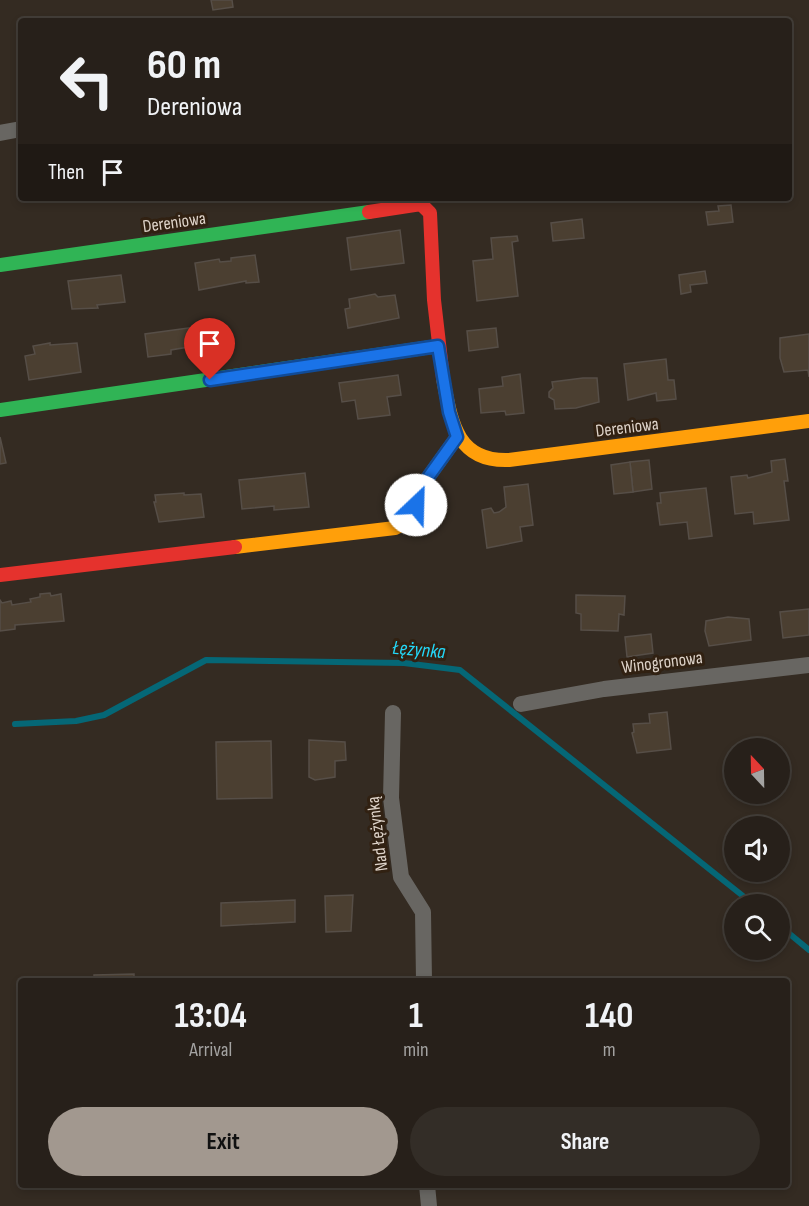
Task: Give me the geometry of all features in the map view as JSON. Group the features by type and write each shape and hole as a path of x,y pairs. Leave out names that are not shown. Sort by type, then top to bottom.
{"street":[{"path":"0,133 18,130"},
{"name":"Dereniowa","path":"0,265 421,204 429,206 438,346 449,412 457,437 468,451 493,461 509,460 809,422"},
{"path":"0,411 438,346"},
{"path":"0,575 395,528 410,520 429,476 457,437"},
{"name":"Winogronowa","path":"521,704 604,689 809,665"},
{"name":"Nad Łężynką","path":"393,713 391,798 401,877 423,912 424,978"},
{"path":"427,1188 429,1206"}],"building":[{"path":"211,0 232,0 233,7 213,10"},
{"path":"731,205 733,222 708,225 706,212 719,211 718,206"},
{"path":"582,219 584,238 553,241 551,223"},
{"path":"400,230 404,263 351,270 347,238"},
{"path":"517,236 518,241 512,242 518,296 477,301 473,261 493,259 491,238"},
{"path":"255,255 259,282 246,283 246,281 199,290 195,263 219,259 220,262 231,261 231,258"},
{"path":"705,271 707,283 690,285 691,292 681,294 679,275"},
{"path":"121,275 125,302 97,305 98,308 72,309 68,281"},
{"path":"375,294 378,297 395,295 399,318 348,328 345,309 350,308 349,299"},
{"path":"210,325 213,348 189,352 189,347 171,350 171,354 148,357 145,334"},
{"path":"496,328 498,347 469,351 467,331"},
{"path":"809,334 809,377 808,370 784,372 780,358 780,338"},
{"path":"50,343 50,345 77,343 81,372 29,380 25,356 35,354 33,346"},
{"path":"666,359 668,380 674,380 676,399 657,401 656,393 628,400 624,364"},
{"path":"520,374 524,413 506,415 505,411 481,413 479,389 503,386 502,377"},
{"path":"398,375 401,395 387,397 390,415 358,419 355,400 342,402 339,383"},
{"path":"597,378 599,402 576,408 555,409 554,400 549,397 549,392 553,388 552,382"},
{"path":"0,437 6,463 0,464"},
{"path":"785,459 788,481 784,481 789,520 754,524 753,512 735,514 731,477 747,475 748,478 772,472 771,461"},
{"path":"649,460 652,489 633,492 630,462"},
{"path":"630,462 633,492 614,494 611,465"},
{"path":"305,473 309,507 274,510 274,506 242,509 239,480"},
{"path":"528,484 533,525 520,527 522,541 487,548 482,510 491,508 494,513 499,512 506,507 504,487"},
{"path":"706,488 712,536 689,539 687,522 660,525 657,503 661,503 660,493"},
{"path":"184,493 184,495 201,494 204,517 159,522 154,502 156,502 155,495"},
{"path":"50,593 51,596 61,594 64,621 15,625 15,629 0,631 0,600 2,603 11,601 12,605 31,602 30,599 40,597 40,594"},
{"path":"576,595 625,596 624,615 619,614 618,631 581,630 581,614 576,613"},
{"path":"809,609 809,635 783,638 780,612"},
{"path":"728,617 749,619 751,640 709,646 705,631 706,621"},
{"path":"651,634 653,653 627,657 625,637"},
{"path":"667,712 671,749 637,753 632,733 634,732 633,724 650,723 649,714"},
{"path":"309,740 345,742 346,760 335,761 335,777 315,780 309,777"},
{"path":"271,741 272,798 217,799 216,742"},
{"path":"353,895 351,931 326,932 325,896"},
{"path":"295,900 295,922 221,926 221,903"},
{"path":"134,974 134,978 94,978 94,975"}],"waterway":[{"name":"Łężynka","path":"15,724 76,721 104,715 206,660 404,663 460,670 740,894"},
{"name":"Łężynka","path":"790,934 809,950"}],"traffic: fast":[{"path":"0,265 369,212"},
{"path":"0,410 438,346"}],"traffic: slow":[{"path":"443,378 449,409 459,436 477,454 491,459 509,460 809,421"},
{"path":"235,547 395,528 410,520 429,476 457,437"}],"traffic: jam":[{"path":"369,212 421,204 430,213 434,300 443,378"},
{"path":"0,575 235,547"}],"route":[{"path":"210,380 438,346 449,412 457,437 429,476 416,505"}]}
